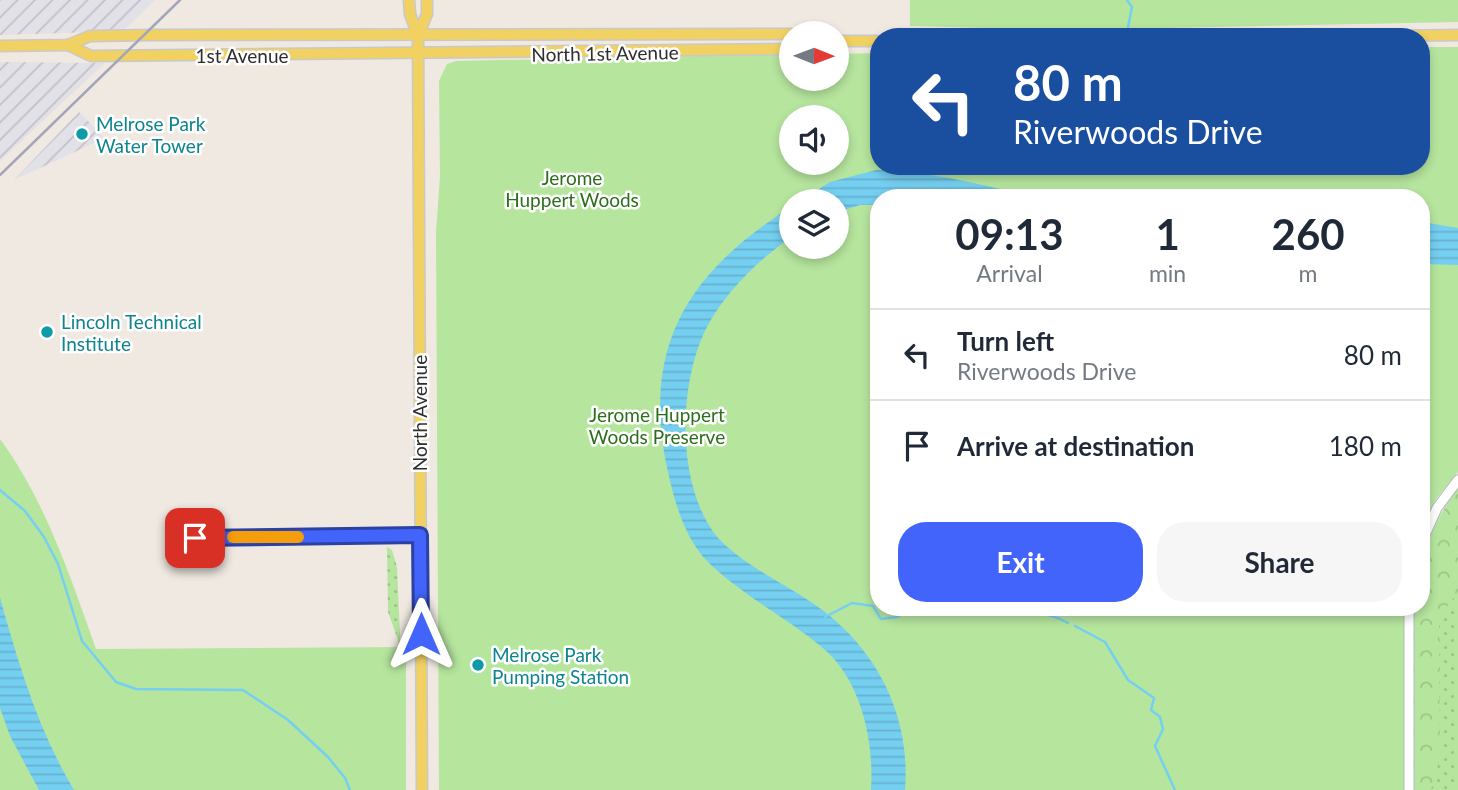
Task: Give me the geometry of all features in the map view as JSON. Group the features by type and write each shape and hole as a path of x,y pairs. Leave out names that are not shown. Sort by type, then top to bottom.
{"main road":[{"name":"North Avenue","path":"410,0 410,14 418,36 422,790"},
{"name":"North Avenue","path":"418,36 427,14 427,0"},
{"name":"North 1st Avenue","path":"418,36 779,34"},
{"path":"1430,35 1458,35"},
{"name":"1st Avenue","path":"0,46 68,45 90,36 418,36"},
{"path":"849,41 870,41"},
{"name":"1st Avenue","path":"68,45 92,56 418,55"},
{"name":"North 1st Avenue","path":"418,55 779,49"}],"street":[{"path":"1430,524 1437,508 1458,480"},
{"path":"172,538 420,535"},
{"path":"1409,616 1409,790"}],"shaded area":[{"path":"0,0 155,0 123,31 0,35"},
{"path":"0,62 105,63 0,161"},
{"path":"79,112 105,138 14,180"}],"green space":[{"path":"910,0 1458,0 1458,22 1166,28 910,26"},
{"name":"Jerome Huppert Woods Preserve","path":"1430,47 1458,47 1458,472 1436,499 1430,512 1430,189 870,189 870,616 1404,616 1404,790 439,790 436,232 440,177 439,81 447,64 456,61 779,54 779,91 849,91 849,54 870,53 870,175 1430,175"},
{"path":"0,439 44,514 96,649 406,647 406,790 0,790"},
{"path":"1458,488 1458,790 1414,790 1414,616 1430,616 1430,539 1439,518"},
{"path":"1458,488 1458,592 1439,617 1440,759 1431,790 1414,790 1414,616 1430,616 1430,539 1439,518"},
{"path":"387,547 392,550 397,567 402,681 398,640 388,612"}],"water":[{"path":"870,172 870,175 940,176 1001,189 870,189 870,205 849,208 849,189 819,189 830,182"},
{"path":"779,215 779,246 734,288 716,312 698,349 690,376 686,437 696,496 707,521 722,542 744,560 836,621 872,662 895,709 902,735 905,790 871,790 867,733 863,714 848,678 824,649 736,586 709,563 687,532 674,496 661,427 661,387 667,350 680,317 699,286 724,258"},
{"path":"1430,223 1458,228 1458,265 1430,264"},
{"path":"0,598 40,721 74,790 39,790 10,736 0,708"}],"waterway":[{"path":"1127,0 1132,7 1128,27"},
{"path":"0,490 25,511 44,537 58,564 82,641 116,682 136,689 243,690 288,720 328,757 345,778 350,790"},
{"path":"825,617 852,603 870,606"},
{"path":"879,616 881,619 899,616"},
{"path":"1051,616 1068,623"},
{"path":"1075,626 1105,642 1128,680 1154,698 1151,710 1160,717 1163,729 1155,746 1175,790"}],"railway":[{"path":"0,175 180,0"}],"slow traffic":[{"path":"233,537 298,537"}],"place":[{"name":"Melrose Park Water Tower","path":"82,134"},
{"name":"Lincoln Technical Institute","path":"47,332"},
{"name":"Melrose Park Pumping Station","path":"478,665"}],"route":[{"path":"195,538 420,535 421,634"}],"park label":[{"name":"Jerome Huppert Woods","path":"572,188"}]}
